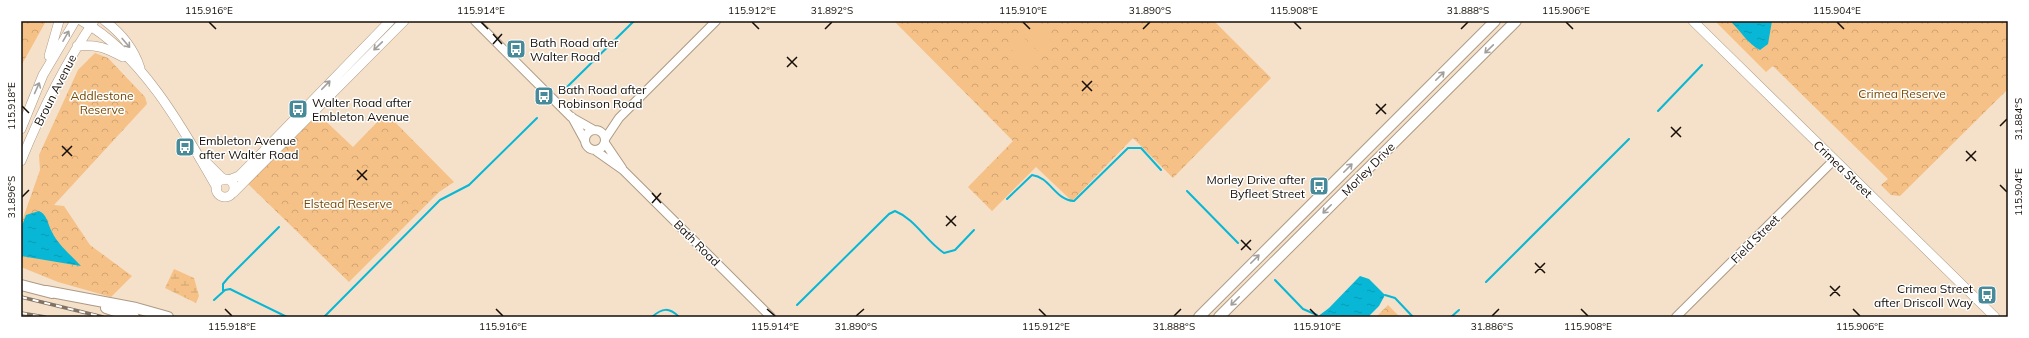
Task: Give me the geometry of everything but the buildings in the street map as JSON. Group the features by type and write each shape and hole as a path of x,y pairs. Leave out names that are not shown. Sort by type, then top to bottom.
{"highway":[{"name":"Morley Drive","path":"1199,317 1495,21"},
{"name":"Morley Drive","path":"1219,317 1516,21"},
{"path":"21,284 134,317"},
{"path":"46,291 136,308 168,317"}],"main road":[{"path":"43,75 59,21"},
{"name":"Broun Avenue","path":"21,128 43,75 75,21"},
{"path":"82,21 92,23 140,69 200,155 218,192 223,197 228,197 233,193 404,21"},
{"path":"105,21 117,32 135,53 140,69"},
{"path":"116,21 117,32"},
{"path":"217,188 219,182 239,176 390,21"},
{"path":"475,21 571,117 587,147 596,151 602,147 614,123 716,21"},
{"name":"Crimea Street","path":"1693,21 1995,317"},
{"name":"Broun Avenue","path":"21,161 45,105 77,46 92,23"},
{"path":"77,46 93,45 102,47 129,59"},
{"path":"571,117 602,133 605,141"},
{"path":"584,139 587,134 614,123"},
{"name":"Bath Road","path":"605,141 623,170"},
{"name":"Bath Road","path":"596,151 623,170 771,317"},
{"path":"200,155 226,180 233,184 233,193"},
{"name":"Field Street","path":"1676,317 1834,160"}],"green space":[{"path":"21,21 46,21 21,66"},
{"path":"894,21 1214,21 1271,78 1173,178 1133,138 1072,201 1036,167 992,211 968,187 1013,141"},
{"name":"Crimea Reserve","path":"1715,21 2008,21 2008,89 1900,196 1891,195 1881,185 1888,179 1773,66 1766,72"},
{"path":"1827,21 1848,21 1837,31"},
{"path":"1033,22 1055,45 1043,56 1021,34"},
{"path":"1019,33 1043,57 1031,69 1007,45"},
{"name":"Addlestone Reserve","path":"95,53 108,58 145,97 147,104 54,205 64,206 90,245 132,276 111,297 58,282 21,267 21,224 40,170 39,155 78,70"},
{"name":"Elstead Reserve","path":"316,112 353,147 386,113 454,182 439,192 349,282 246,182"},
{"path":"174,269 194,278 199,296 196,303 165,288"},
{"path":"1388,305 1400,317 1376,317"}],"water":[{"path":"1730,21 1772,21 1768,44 1760,50 1755,47"},
{"path":"39,211 46,217 52,232 58,241 81,266 21,256 21,228 26,215"},
{"path":"1360,276 1369,279 1385,295 1379,306 1368,317 1317,317 1329,308"}],"waterway":[{"path":"567,87 634,21"},
{"path":"1658,111 1702,65"},
{"path":"324,317 440,200 469,185 537,118"},
{"path":"1486,282 1629,139"},
{"path":"1007,199 1032,175 1043,180 1062,197 1067,200 1074,201 1128,148 1141,148 1161,170"},
{"path":"1187,191 1238,243"},
{"path":"797,305 889,214 895,211 909,219 944,253 955,250 974,230"},
{"path":"223,291 223,284 228,278 279,227"},
{"path":"1275,280 1303,309 1317,315"},
{"path":"214,300 225,290 230,289 287,317"},
{"path":"1385,295 1395,298 1413,317"},
{"path":"652,317 662,310 669,310 679,317"},
{"path":"1451,317 1459,310"}],"railway":[{"path":"21,297 103,317"},
{"path":"21,313 45,317"}],"place":[{"name":"Bath Road after Walter Road","path":"516,49"},
{"name":"Bath Road after Robinson Road","path":"544,96"},
{"name":"Walter Road after Embleton Avenue","path":"298,109"},
{"name":"Embleton Avenue after Walter Road","path":"185,147"},
{"name":"Morley Drive after Byfleet Street","path":"1319,186"},
{"name":"Crimea Street after Driscoll Way","path":"1987,295"}]}
